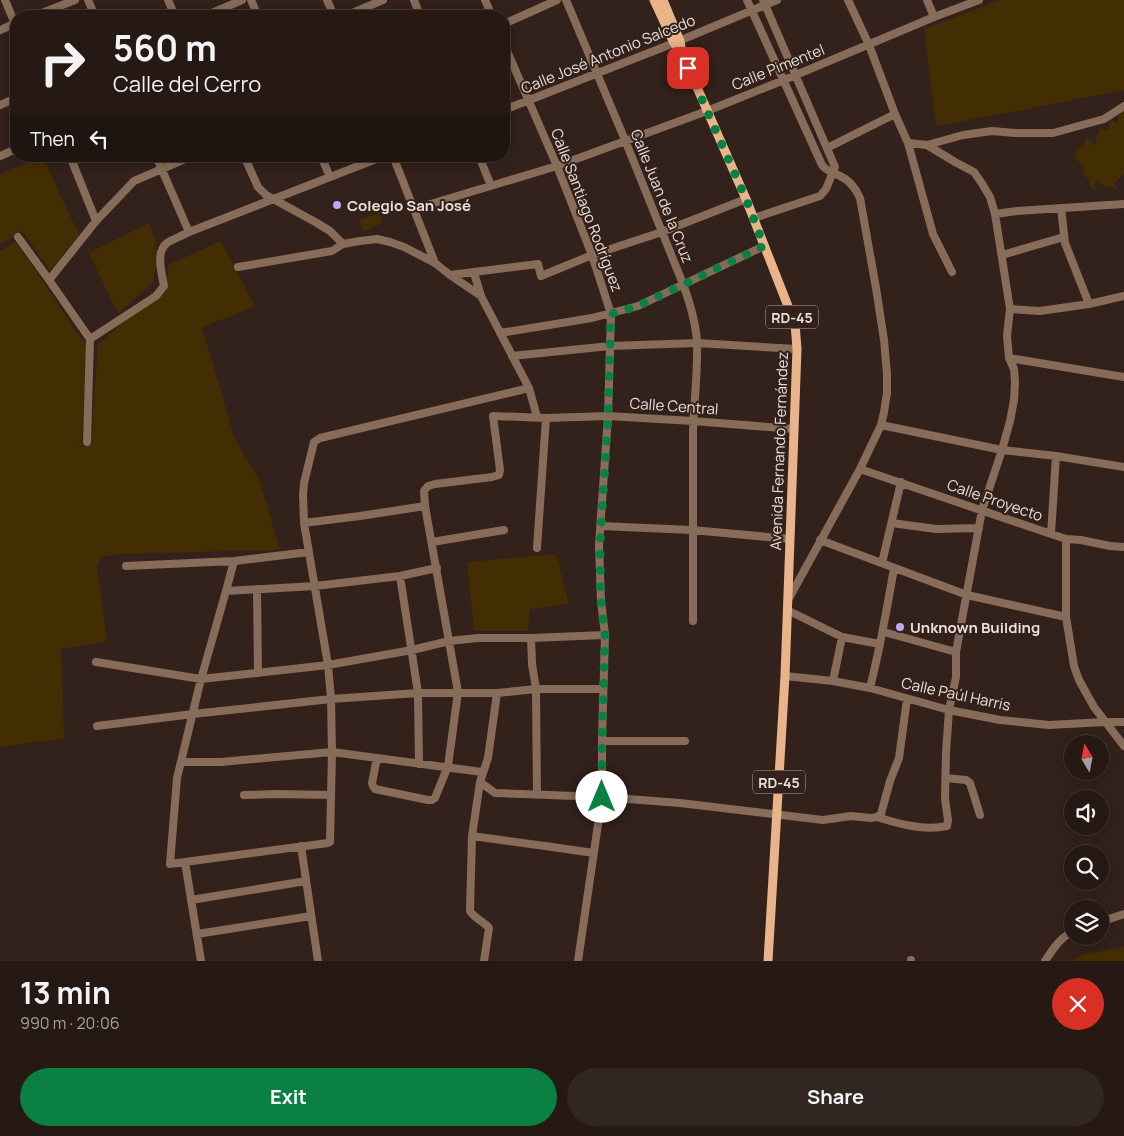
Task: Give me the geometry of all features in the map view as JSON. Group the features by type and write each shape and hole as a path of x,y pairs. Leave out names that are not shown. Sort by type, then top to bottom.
{"main road":[{"name":"Avenida Fernando Fernández","path":"654,0 677,42 746,199 795,324 797,349 787,606"},
{"name":"Avenida Fernando Fernández","path":"662,0 677,42"},
{"name":"RD-45","path":"768,961 785,676 787,606"}],"street":[{"path":"49,10 75,0"},
{"path":"219,10 242,0"},
{"path":"359,10 383,0"},
{"path":"510,21 557,0"},
{"name":"Calle Juan de la Cruz","path":"566,0 683,284 694,320 697,343 693,421 693,620"},
{"path":"747,0 822,165 827,171 844,177 860,198 884,340 887,374 887,393 881,425 787,606 842,637 880,644"},
{"name":"Calle José Antonio Salcedo","path":"510,108 677,42 751,11 764,3 777,0"},
{"path":"848,0 869,45 908,143 933,234 952,272"},
{"path":"927,0 934,17"},
{"name":"Calle Pimentel","path":"414,209 557,166 707,111 979,0"},
{"path":"754,218 820,196 826,189 835,167 764,3"},
{"name":"Calle Santiago Rodríguez","path":"510,57 557,166 592,255 611,314 608,416 600,545 601,601 605,635 602,797 578,961"},
{"path":"908,143 927,145 963,135 992,131 1015,133 1054,132 1104,119 1124,106"},
{"path":"827,148 895,114"},
{"path":"480,782 495,793 680,802 823,820 851,816 878,817 898,824 918,827 940,828 947,826 945,799 949,710 956,677 956,652 982,510 1010,421 1015,382 1014,369 1009,358 1007,336 1010,309 996,214 990,197 974,172 927,145"},
{"path":"72,162 96,221"},
{"path":"158,162 189,232"},
{"path":"50,280 96,221 134,181 178,162"},
{"path":"247,162 258,187 266,195 330,231 343,244"},
{"path":"324,162 330,177"},
{"path":"90,339 156,296 164,286 161,260 162,250 166,244 189,232 369,162"},
{"path":"395,162 435,264"},
{"path":"481,162 491,186"},
{"path":"450,275 538,264 541,276 592,255 662,232 746,199"},
{"path":"996,214 1124,204"},
{"path":"1061,208 1065,243 1089,304"},
{"path":"18,237 90,339 87,442"},
{"path":"1002,255 1064,237"},
{"path":"238,267 332,251 343,244 377,239 404,247 435,264 481,296"},
{"path":"500,333 592,318 638,306 764,246"},
{"path":"463,284 470,273"},
{"path":"470,273 528,388 537,417"},
{"path":"1010,309 1040,311 1089,304 1124,296"},
{"path":"512,356 610,346 697,343 797,349"},
{"path":"1009,358 1124,377"},
{"path":"234,561 201,679 177,778 170,864 330,842 331,699 328,664 304,523 304,483 314,442 320,438 528,388"},
{"name":"Calle Central","path":"426,506 424,491 428,486 499,475 500,470 493,416 546,418 608,416 794,429"},
{"path":"537,548 546,418"},
{"path":"881,425 1002,450 1056,456 1124,467"},
{"path":"1051,534 1056,456"},
{"name":"Calle Proyecto","path":"860,468 1066,539 1124,547"},
{"path":"882,563 901,482"},
{"path":"304,523 426,506 458,692 448,766 434,798 428,800 375,788 372,783 377,758"},
{"path":"892,523 936,529 979,528"},
{"path":"601,526 692,530 790,539"},
{"path":"432,542 504,530"},
{"path":"1066,539 1066,617 1074,666 1079,680 1094,707 1124,746"},
{"path":"820,540 967,595 1066,617"},
{"path":"126,566 234,561 308,552"},
{"path":"226,590 315,586 400,576 437,568"},
{"path":"870,688 884,632 894,568"},
{"path":"400,576 418,693 419,764"},
{"path":"257,589 258,673"},
{"path":"884,632 956,652"},
{"path":"96,662 201,679 328,664 412,650 448,641 478,638 605,635"},
{"path":"833,681 842,637"},
{"path":"531,638 532,664 536,689 536,794"},
{"name":"Calle Paúl Harris","path":"785,676 833,681 870,688 949,710 1000,720 1049,725 1124,722"},
{"path":"97,726 331,699 418,693 497,693 536,689 603,689"},
{"path":"484,961 489,928 470,911 472,836 482,772 488,758 497,693"},
{"path":"878,817 881,814 899,758 908,699"},
{"path":"602,741 685,740"},
{"path":"181,762 221,762 332,752 482,772"},
{"path":"946,778 966,780 970,783 980,815"},
{"path":"244,795 331,795"},
{"path":"472,836 594,853"},
{"path":"301,846 318,961"},
{"path":"185,862 201,961"},
{"path":"191,900 306,881"},
{"path":"1109,919 1124,914"},
{"path":"197,934 311,916"},
{"path":"1045,961 1064,937"}],"shaded area":[{"path":"1000,0 1124,0 1124,90 936,126 924,29"},
{"path":"1124,110 1124,173 1113,183 1119,191 1113,187 1106,187 1095,179 1095,190 1089,186 1090,178 1085,177 1083,167 1074,156 1083,145 1086,136 1096,146 1096,139 1100,128 1108,131 1110,120 1118,124 1118,116"},
{"path":"30,162 45,162 79,235 50,270 22,231 0,245 0,174"},
{"path":"379,213 383,223 363,231 359,220"},
{"path":"149,223 155,239 157,258 153,282 118,314 89,253"},
{"path":"16,241 86,346 82,446 68,450 91,444 98,344 162,289 168,275 168,265 221,241 255,307 202,327 235,439 260,481 280,550 116,554 102,557 97,566 107,641 61,649 64,738 0,747 0,251"},
{"path":"556,554 569,604 530,609 528,631 474,631 467,562"},
{"path":"1124,947 1124,961 1072,961 1084,954"}],"place":[{"name":"Colegio San José","path":"337,205"},
{"name":"Unknown Building","path":"900,627"}],"route":[{"path":"602,797 605,635 601,601 600,545 608,416 611,314 638,306 764,246 746,199 688,68"}]}
